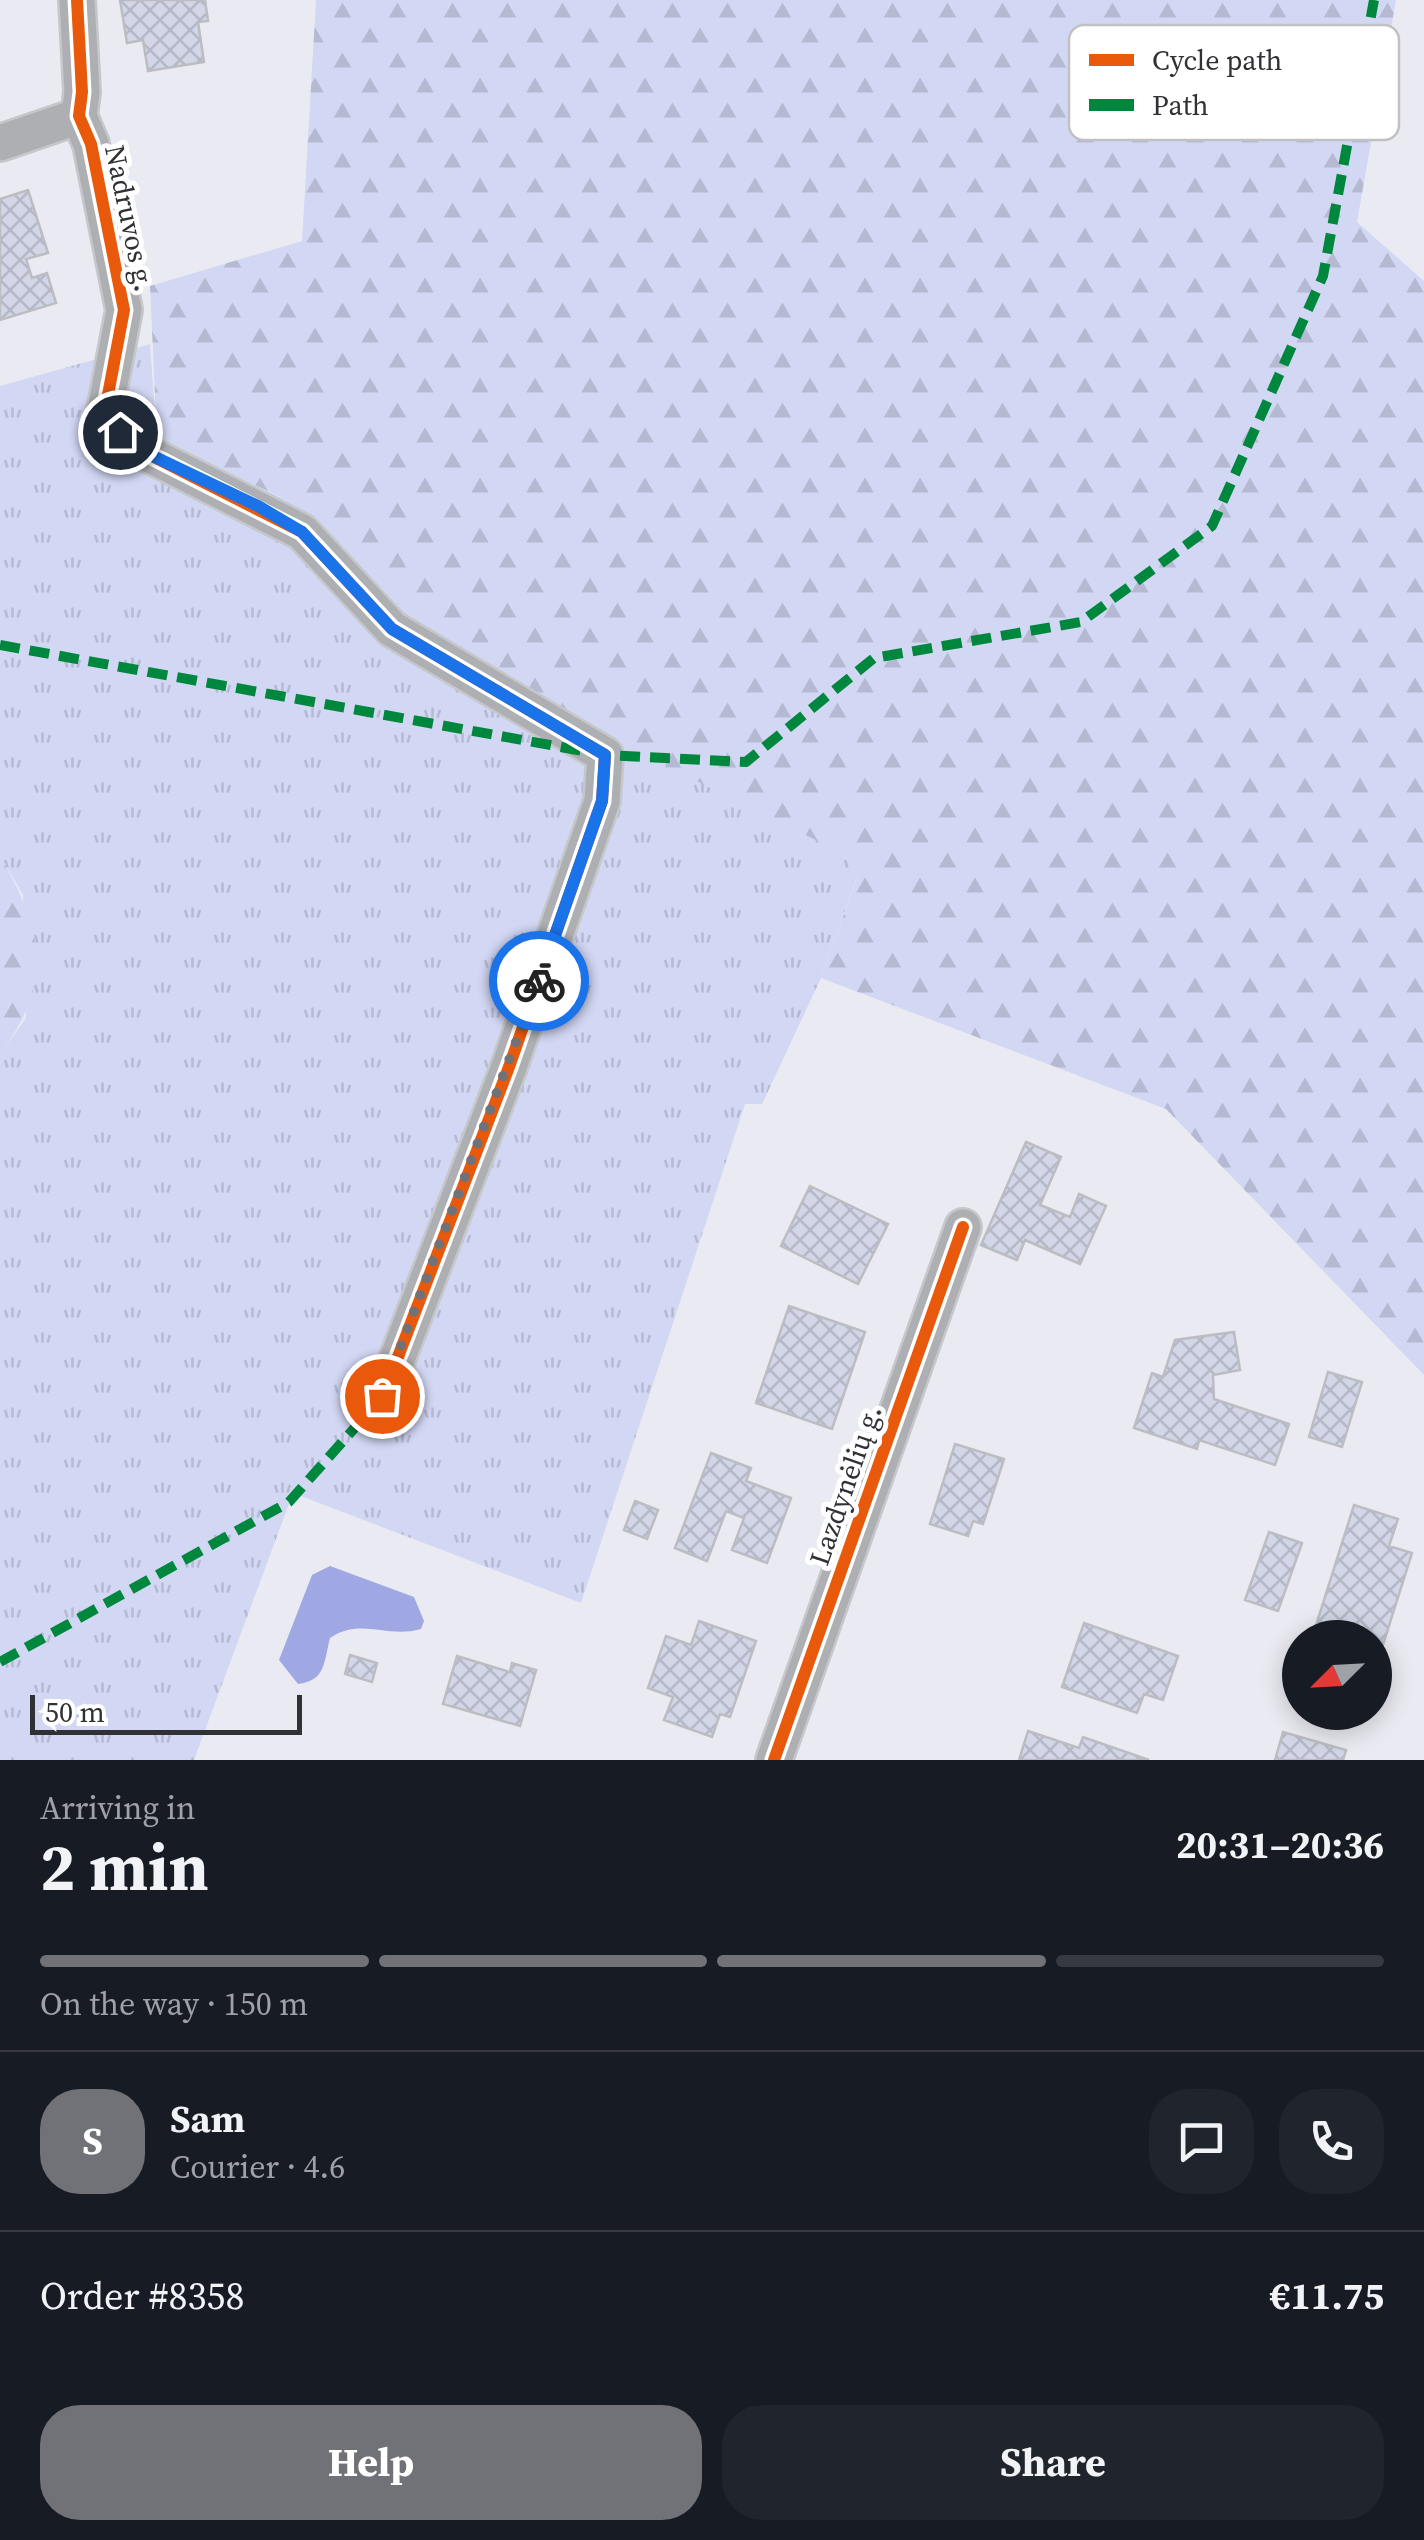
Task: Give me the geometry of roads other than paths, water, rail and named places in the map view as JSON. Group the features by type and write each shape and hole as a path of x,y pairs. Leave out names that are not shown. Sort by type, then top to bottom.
{"street":[{"name":"Nadruvos g.","path":"77,0 82,92 78,116 90,144 124,310 104,416 136,448 258,506 302,532 392,629 605,755 602,801 509,1068 382,1396"},
{"path":"0,144 78,116"},
{"name":"Lazdynėlių g.","path":"774,1760 962,1227"}],"water":[{"path":"330,1566 414,1597 424,1621 421,1629 409,1631 341,1632 330,1638 319,1674 298,1684 279,1660 312,1575"}]}
